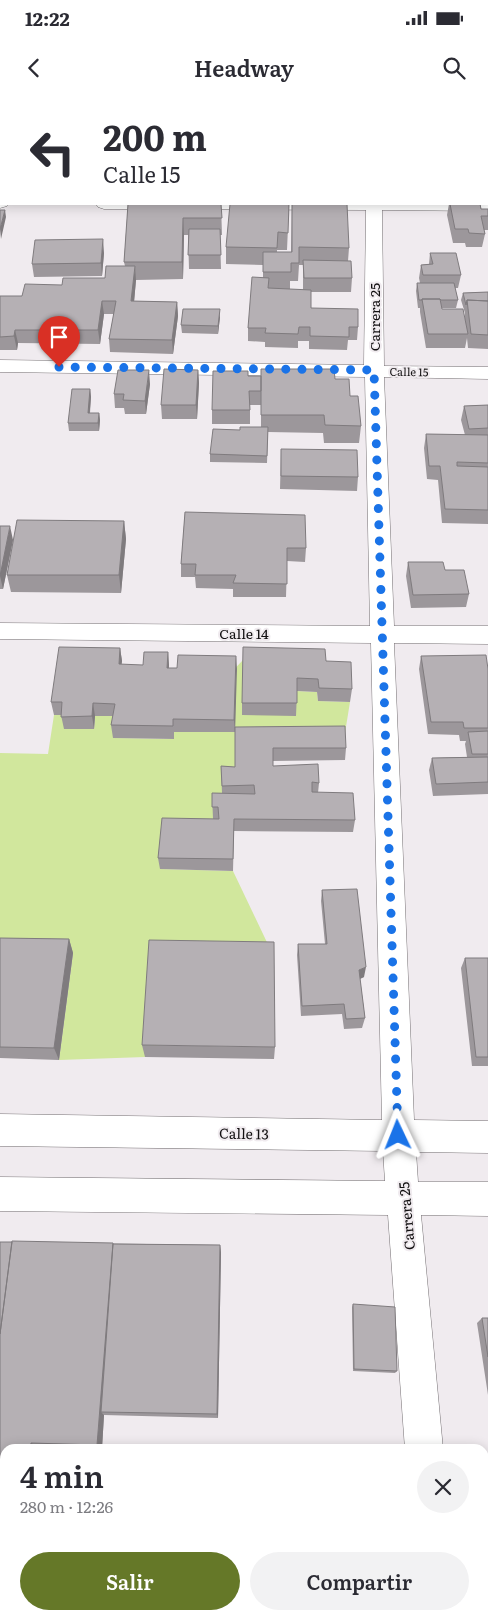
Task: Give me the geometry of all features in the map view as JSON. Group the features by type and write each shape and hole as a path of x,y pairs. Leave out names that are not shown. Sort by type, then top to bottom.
{"street":[{"path":"374,205 488,206"},
{"name":"Carrera 25","path":"374,205 374,370 398,1135 424,1444"},
{"name":"Calle 15","path":"0,366 488,373"},
{"name":"Calle 14","path":"0,631 488,635"},
{"name":"Calle 13","path":"0,1130 488,1137"},
{"path":"0,1194 488,1199"}],"green space":[{"path":"243,660 296,691 317,692 318,701 350,702 344,739 235,739 235,779 222,797 219,819 220,831 160,869 233,871 273,955 145,1057 59,1060 73,953 0,951 0,753 48,754 54,715 65,715 94,729 95,716 117,716 114,738 174,739 174,732"}],"building":[{"path":"128,205 221,205 222,218 183,218 182,262 124,262"},
{"path":"230,205 289,205 288,233 278,232 277,248 226,247"},
{"path":"292,205 347,205 349,248 299,247 299,263 291,263 291,272 263,272 263,252 292,252"},
{"path":"450,205 480,205 481,209 488,209 488,216 481,216 485,234 469,233 468,229 455,229"},
{"path":"0,210 5,210 0,229"},
{"path":"189,229 220,229 221,255 188,255"},
{"path":"103,239 101,263 32,264 35,240"},
{"path":"430,253 456,253 461,275 423,275 421,265 433,264"},
{"path":"303,260 351,261 352,278 304,278"},
{"path":"106,266 135,266 131,301 177,302 172,340 109,339 116,301 102,301 98,330 15,330 14,336 0,337 0,296 22,296 25,284 62,285 63,278 105,278"},
{"path":"252,277 269,278 268,288 311,290 311,308 358,309 358,327 349,327 349,337 310,336 310,327 299,327 298,334 265,333 266,328 248,328"},
{"path":"417,283 454,283 458,300 419,300"},
{"path":"488,292 488,301 467,300 466,305 463,293"},
{"path":"422,299 440,299 442,309 463,309 468,334 428,334"},
{"path":"467,300 488,301 488,335 471,334"},
{"path":"183,309 220,309 218,326 181,325"},
{"path":"164,369 198,370 196,405 161,405"},
{"path":"261,369 334,369 335,379 349,379 350,396 358,396 361,426 325,425 324,415 261,415"},
{"path":"118,370 149,370 145,401 123,400 124,394 114,394"},
{"path":"213,371 248,371 248,376 261,376 261,391 249,391 250,410 212,410"},
{"path":"72,389 90,389 88,413 99,413 98,423 68,423"},
{"path":"488,405 488,428 469,429 464,406"},
{"path":"240,427 268,427 267,456 210,454 213,429 240,430"},
{"path":"426,434 488,435 488,463 457,462 457,466 488,467 488,510 445,509 440,466 429,466"},
{"path":"281,449 357,450 358,477 281,476"},
{"path":"185,512 305,515 306,548 287,548 287,584 233,583 236,575 195,575 196,564 181,564"},
{"path":"17,520 124,521 119,575 7,575"},
{"path":"0,526 10,526 0,576"},
{"path":"408,562 443,562 445,570 464,570 469,594 413,595"},
{"path":"59,647 120,648 119,664 143,665 144,652 168,652 167,668 177,668 178,655 236,656 234,720 173,719 173,726 111,725 115,704 93,703 92,716 61,717 62,702 51,702"},
{"path":"243,647 325,649 326,661 351,662 352,689 319,688 318,679 297,678 297,703 242,703"},
{"path":"486,655 488,669 488,728 464,728 463,722 431,722 421,656"},
{"path":"345,726 346,748 273,748 273,766 318,764 319,783 312,782 312,792 353,793 355,820 234,819 233,859 158,858 162,818 219,819 218,807 212,807 212,793 255,794 254,785 222,786 221,766 235,767 235,727"},
{"path":"488,731 488,754 472,754 468,732"},
{"path":"488,757 488,782 436,784 432,758"},
{"path":"357,889 366,967 359,970 365,1018 346,1019 344,1004 302,1006 298,944 327,944 322,890"},
{"path":"0,938 69,939 54,1048 0,1047"},
{"path":"149,940 274,942 275,1047 142,1045"},
{"path":"465,958 488,958 488,1057 476,1057"},
{"path":"12,1241 113,1243 97,1444 0,1444 0,1334"},
{"path":"0,1242 12,1242 0,1334"},
{"path":"113,1244 220,1245 217,1414 101,1412"},
{"path":"353,1304 395,1307 397,1371 354,1369"},
{"path":"482,1318 488,1318 488,1357"}],"route":[{"path":"59,367 374,370 398,1135"}]}
